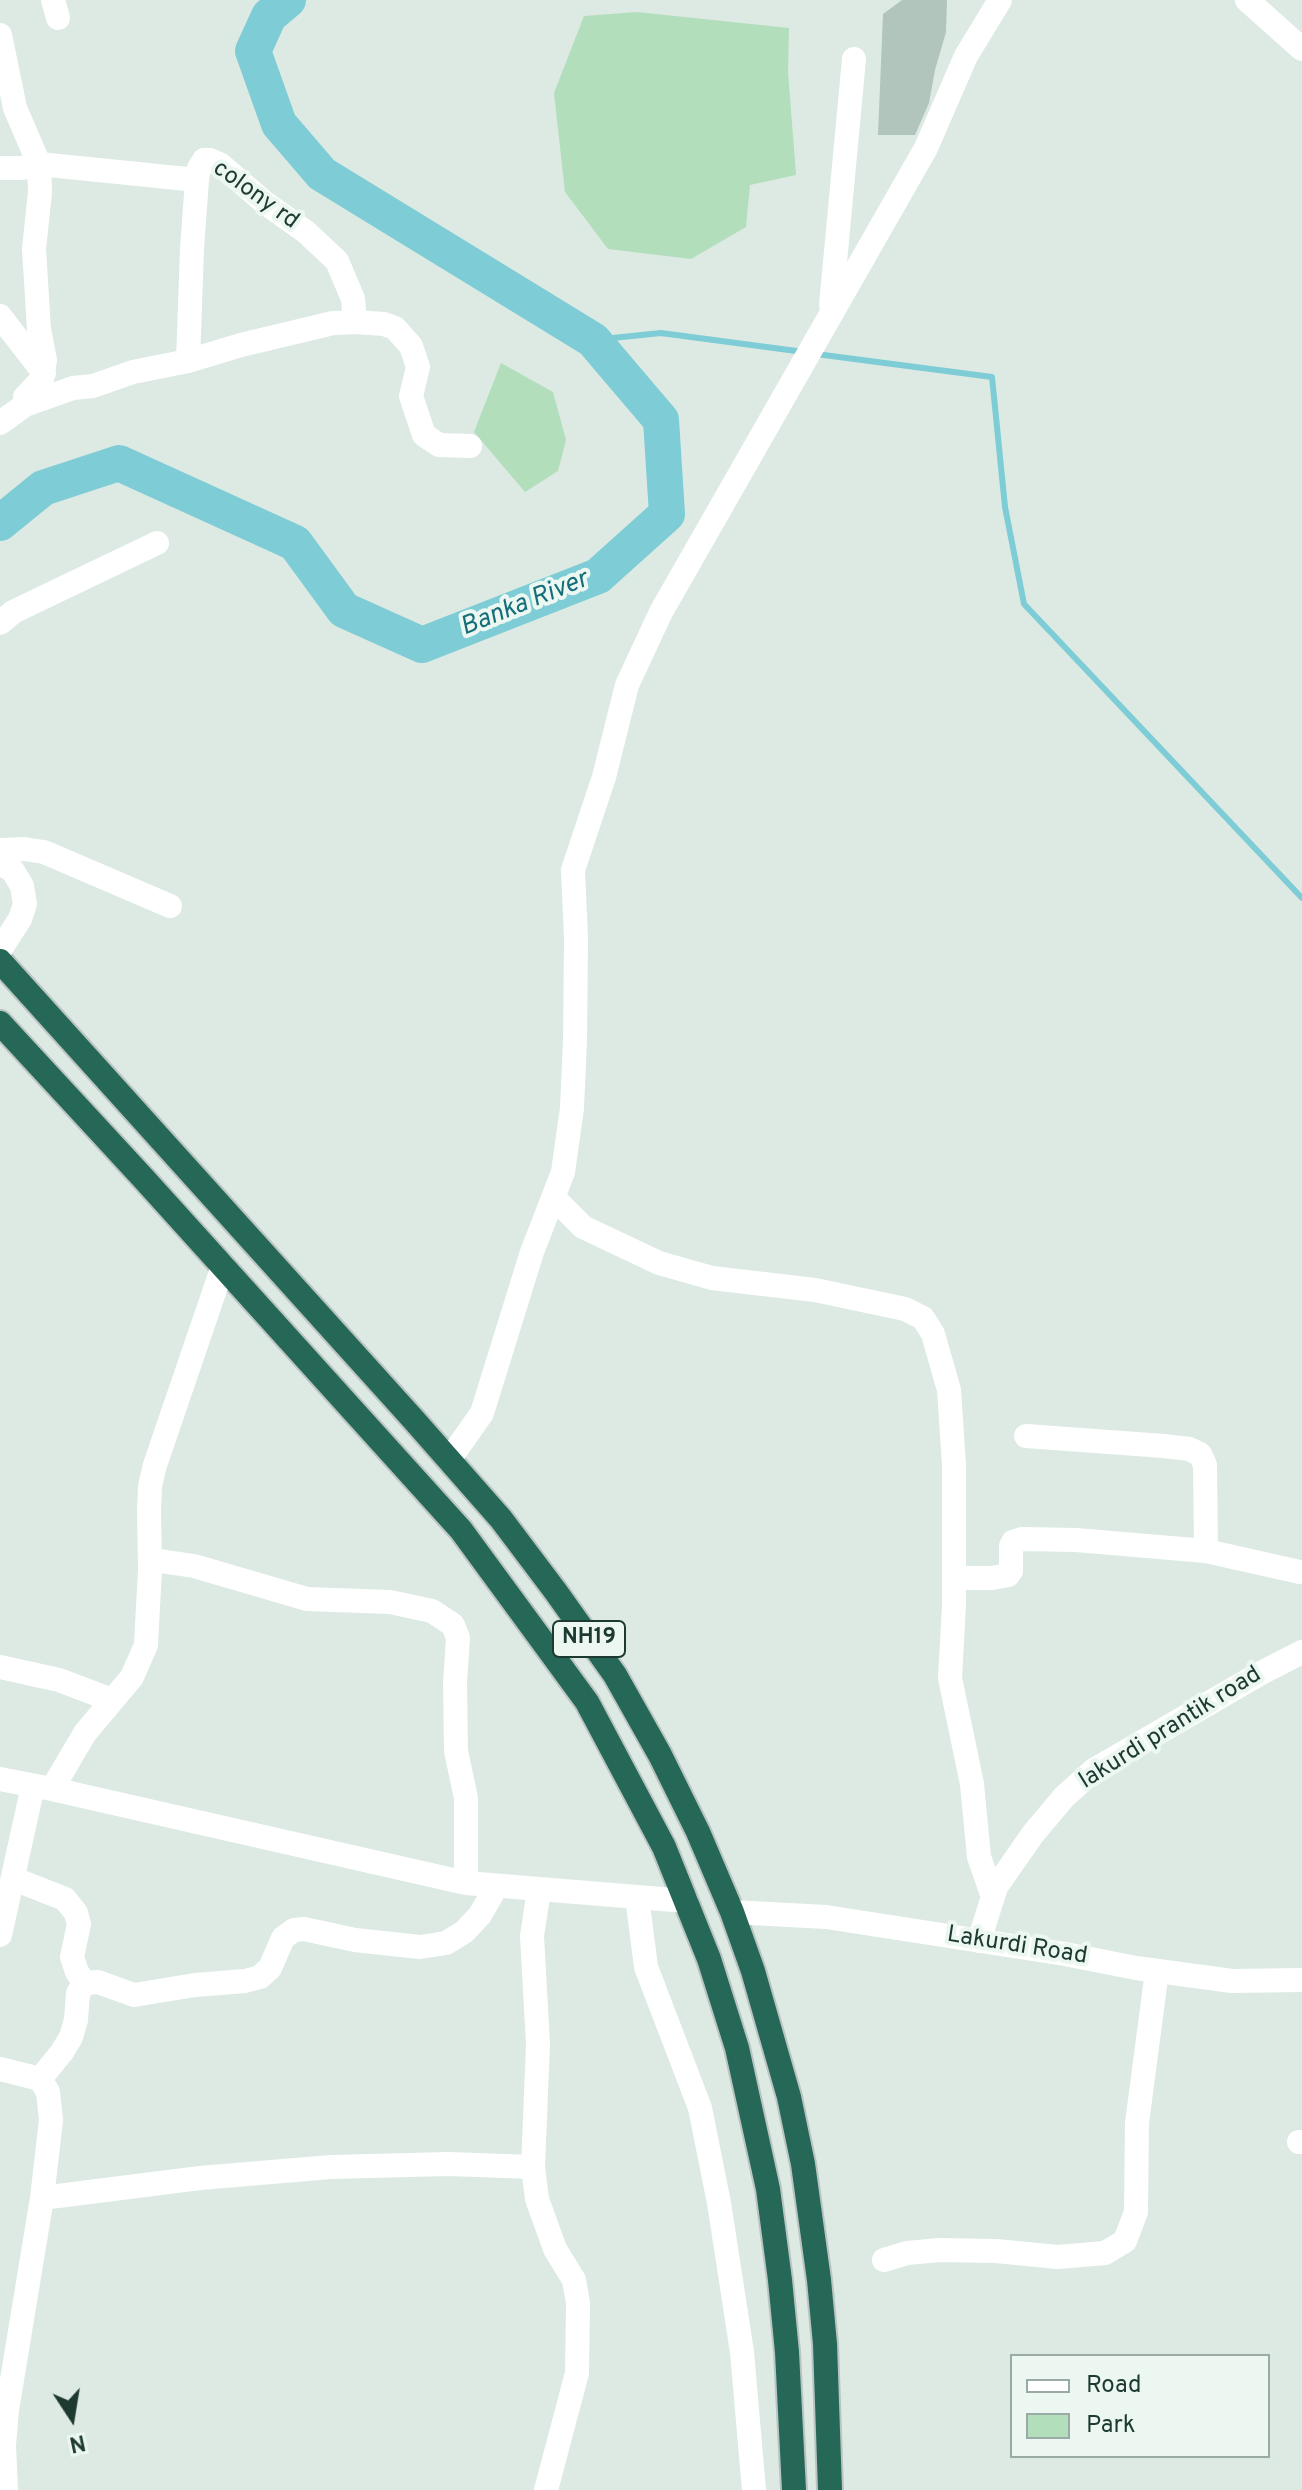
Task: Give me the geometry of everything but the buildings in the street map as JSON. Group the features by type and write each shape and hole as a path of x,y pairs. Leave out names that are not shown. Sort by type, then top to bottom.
{"highway":[{"name":"NH19","path":"0,961 501,1519 615,1675 660,1755 698,1832 753,1971 773,2037 803,2164 825,2344 830,2490"},
{"name":"NH19","path":"0,1023 461,1530 587,1702 664,1847 709,1959 737,2048 768,2189 785,2338 794,2490"}],"street":[{"path":"449,1460 482,1413 532,1252 563,1172 572,1108 576,938 573,870 604,777 627,685 661,612 926,148 966,56 1000,0"},
{"path":"1247,0 1302,49"},
{"path":"0,35 15,108 39,164 40,192 34,249 39,329 45,360 44,373 25,397 25,405"},
{"path":"831,311 854,59"},
{"name":"colony rd","path":"188,361 197,180 204,160 210,160 306,232 337,261 353,299 355,322"},
{"path":"0,168 39,164 197,180"},
{"path":"0,316 44,373"},
{"path":"0,423 25,405 73,388 93,386 172,362 188,361 333,323 355,322 395,328 411,346 418,367 411,396 424,435 439,445 470,446"},
{"path":"0,623 13,612 157,543"},
{"path":"0,850 44,852 170,906"},
{"path":"0,863 13,871 22,886 25,904 20,919 0,950"},
{"path":"555,1199 583,1227 659,1263 712,1278 815,1290 875,1302 905,1309 923,1318 933,1334 949,1390 954,1465 950,1678 972,1784 979,1857 993,1897"},
{"path":"0,1935 43,1788 132,1677 146,1645 150,1486 223,1266"},
{"path":"1026,1436 1164,1446 1189,1449 1200,1454 1205,1465 1206,1551"},
{"path":"954,1578 1008,1575 1011,1571 1011,1546 1022,1539 1076,1540 1206,1551 1300,1572"},
{"path":"150,1569 160,1561 194,1566 307,1599 390,1602 432,1611 453,1625 458,1638 456,1751 466,1798 466,1883"},
{"name":"lakurdi prantik road","path":"979,1941 996,1887 1033,1834 1064,1797 1094,1770 1302,1652"},
{"path":"0,1667 59,1680 112,1700"},
{"path":"0,1779 466,1883 686,1901"},
{"path":"14,1879 65,1899 76,1913 79,1924 72,1957 85,1983"},
{"path":"85,1983 98,1982 134,1995 245,1981 260,1977 270,1968 283,1938 294,1930 420,1947 446,1943 464,1932 480,1915 496,1887"},
{"path":"539,1890 532,1936 538,2044 533,2167 537,2199 555,2249 574,2280 578,2303 577,2373 546,2490"},
{"path":"637,1897 646,1967 700,2108 719,2203 742,2352 754,2490"},
{"name":"Lakurdi Road","path":"732,1912 826,1917 1232,1981 1302,1980"},
{"path":"884,2260 907,2253 939,2250 1058,2257 1105,2253 1125,2241 1136,2212 1137,2123 1157,1971"},
{"path":"40,2079 71,2037 78,1993 85,1983"},
{"path":"0,2069 40,2079 48,2092 51,2120 42,2198 9,2343 4,2445 6,2490"},
{"path":"42,2198 200,2178 331,2167 448,2164 533,2167"}],"green space":[{"path":"637,12 789,28 788,72 796,175 750,185 746,227 691,259 608,249 565,192 554,93 584,16"},
{"path":"501,363 553,392 566,440 558,471 525,492 474,432"}],"waterway":[{"name":"Banka River","path":"0,523 43,488 119,463 295,543 344,610 422,645 598,576 667,514 661,420 593,340 322,174 279,124 253,51 269,16 288,0"},
{"path":"593,340 661,333 804,352"},
{"path":"816,354 992,377 1005,507 1024,604 1302,898"}]}
